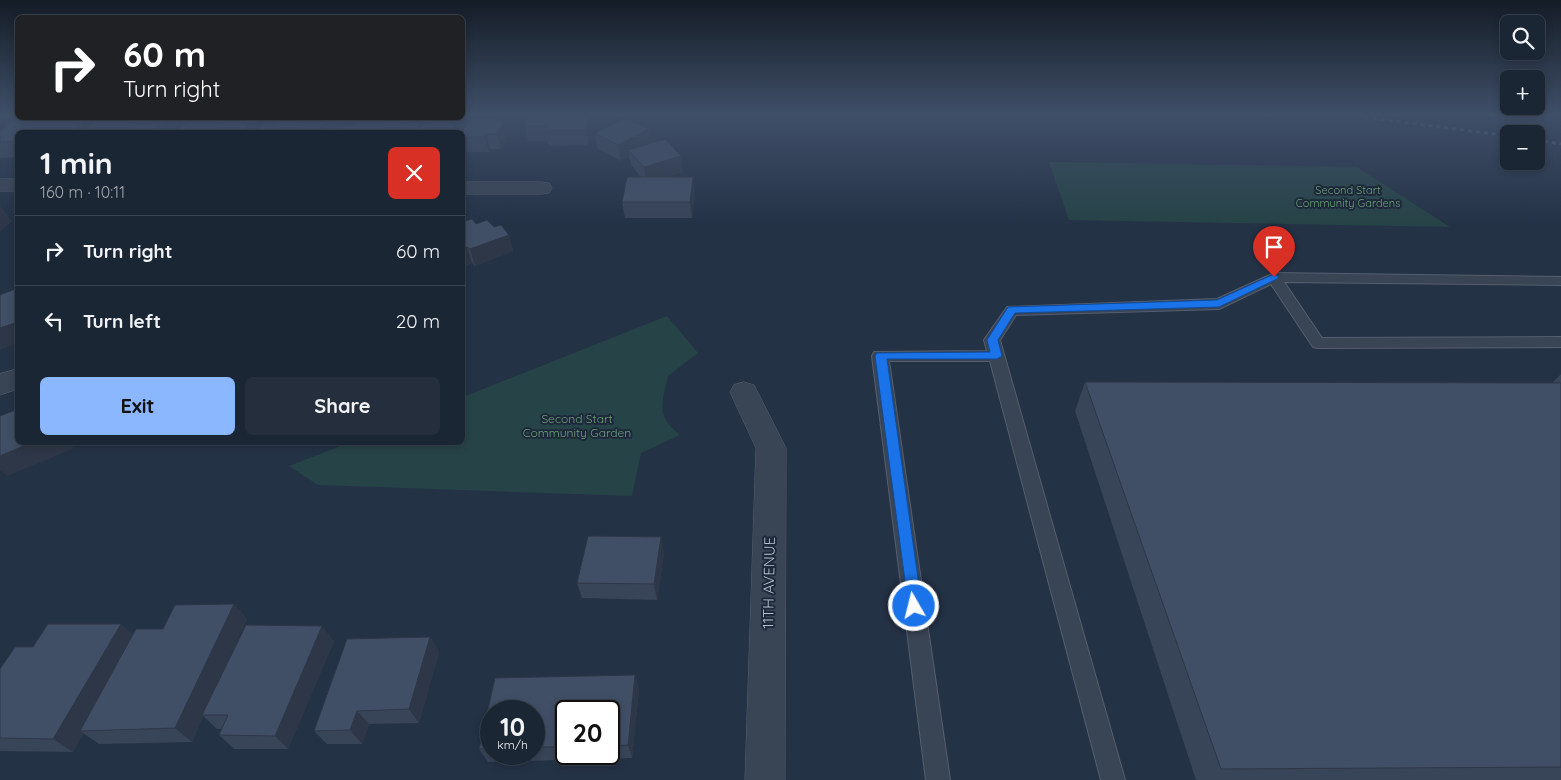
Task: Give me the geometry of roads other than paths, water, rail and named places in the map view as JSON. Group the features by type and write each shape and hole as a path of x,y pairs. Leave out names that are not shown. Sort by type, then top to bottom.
{"street":[{"path":"0,185 15,185"},
{"path":"465,188 541,188"},
{"path":"0,385 15,379"},
{"name":"11TH AVENUE","path":"744,392 771,448 764,780"}],"lane":[{"path":"1113,780 992,340 1012,310 1219,304 1274,277 1561,281"},
{"path":"1274,277 1318,343 1561,342"},
{"path":"938,780 880,356 997,356"}],"park label":[{"name":"Second Start Community Gardens","path":"1348,196"},
{"name":"Second Start Community Garden","path":"577,426"}]}
